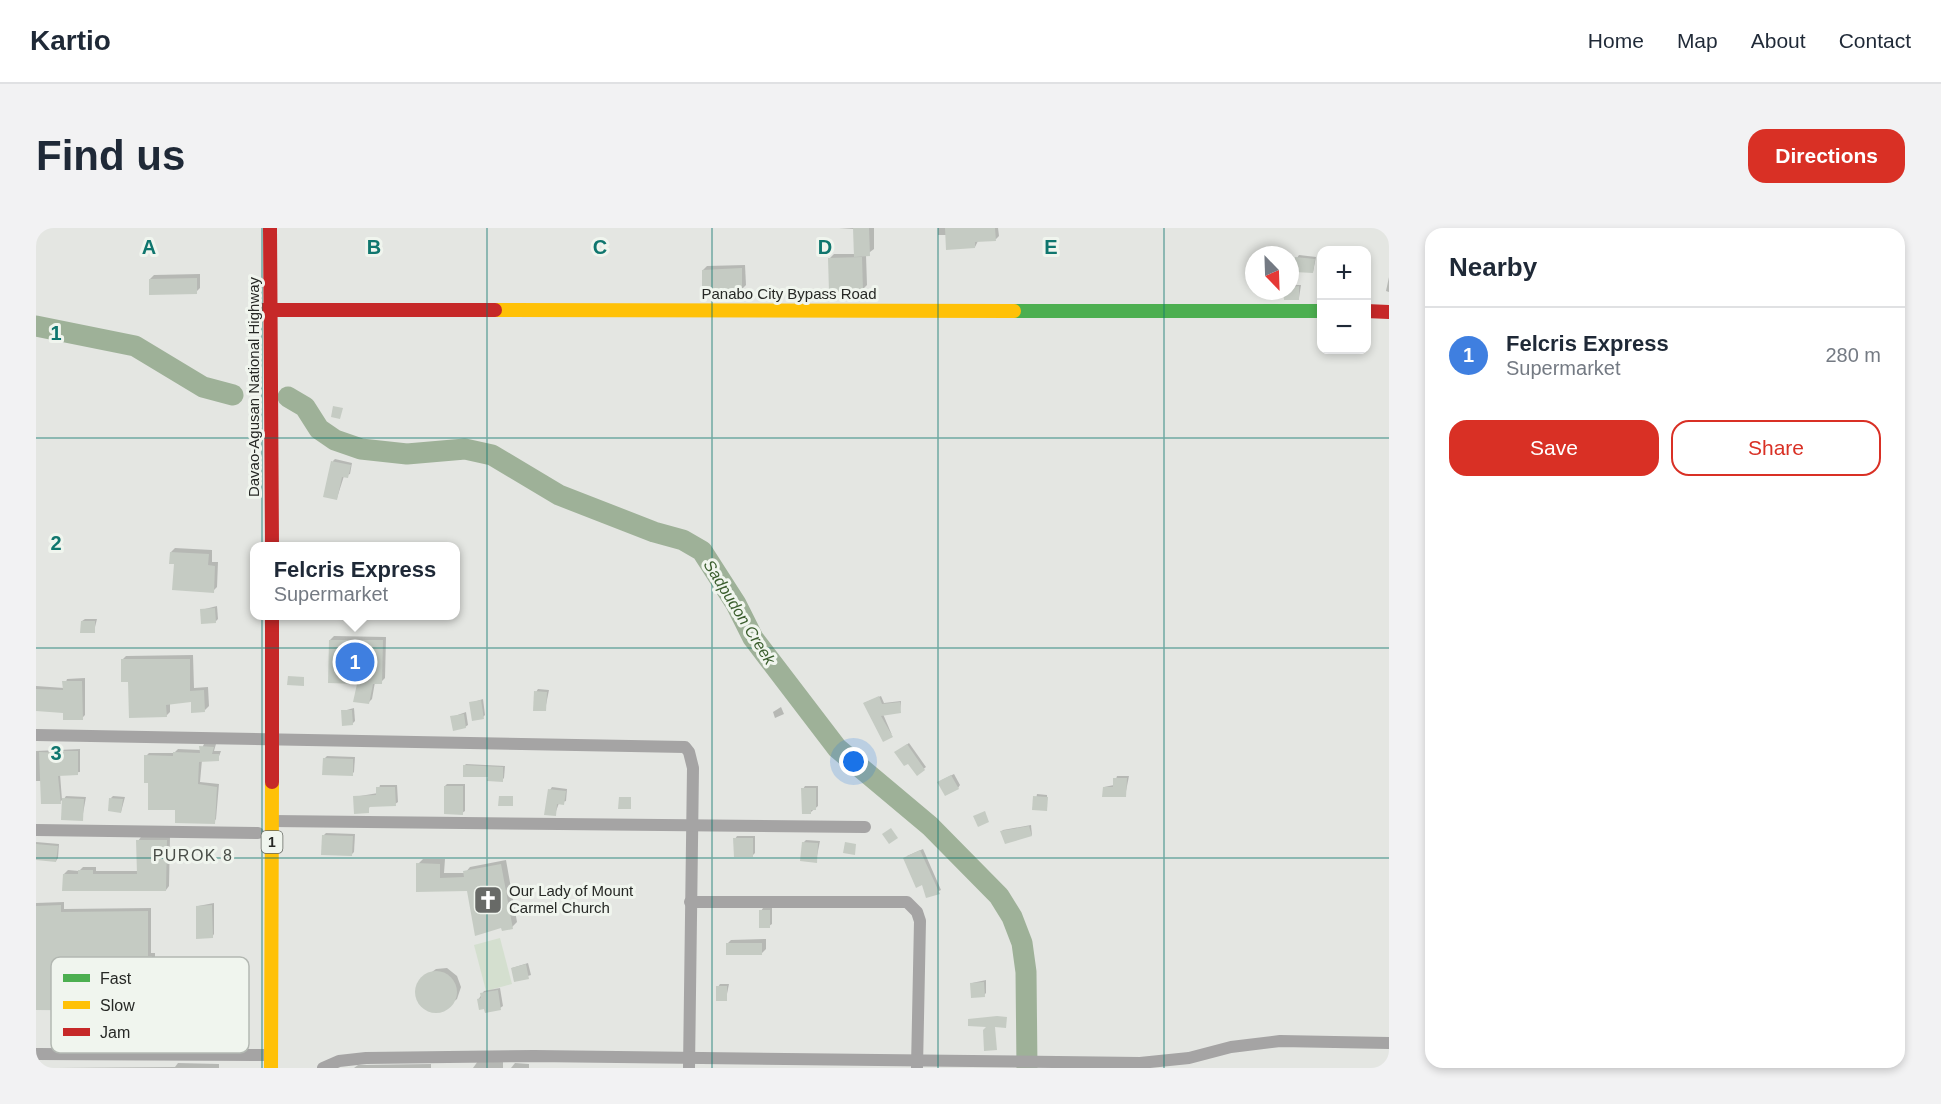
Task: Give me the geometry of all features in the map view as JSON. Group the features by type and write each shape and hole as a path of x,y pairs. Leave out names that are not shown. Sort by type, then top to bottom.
{"main road":[{"name":"Davao-Agusan National Highway","path":"257,228 264,310 272,542"},
{"name":"Davao-Agusan National Highway","path":"257,491 264,310 270,228"},
{"name":"Panabo City Bypass Road","path":"264,310 1317,311"},
{"path":"1371,311 1389,312"},
{"name":"1","path":"271,1062 272,620"},
{"path":"257,658 272,658"},
{"name":"1","path":"257,839 258,792"},
{"path":"256,944 272,944"}],"street":[{"path":"36,735 685,747 689,752 693,768 689,1063"},
{"path":"272,821 865,827"},
{"path":"36,830 257,839"},
{"path":"690,902 907,902 917,912 920,921 917,1064"},
{"path":"323,1068 352,1059 462,1062 844,1064 1166,1061 1231,1047 1280,1041 1389,1043"},
{"path":"36,1054 256,1056 271,1062"}],"green space":[{"path":"500,938 512,984 486,991 474,945"}],"building":[{"path":"853,228 869,228 870,256 854,257"},
{"path":"945,228 995,228 996,241 975,242 975,248 946,250"},
{"path":"862,257 863,291 829,292 828,258"},
{"path":"1299,257 1315,259 1313,273 1299,272"},
{"path":"742,268 742,291 702,292 702,270"},
{"path":"197,278 197,294 149,295 149,279"},
{"path":"333,406 343,408 340,419 331,417"},
{"path":"331,461 351,465 348,478 342,477 337,500 323,497"},
{"path":"170,552 209,554 208,565 215,566 214,593 172,590 174,564 169,564"},
{"path":"215,608 216,623 201,624 200,609"},
{"path":"81,621 95,621 95,633 80,633"},
{"path":"329,640 383,640 382,684 373,684 369,704 353,702 357,684 328,683"},
{"path":"121,659 190,659 190,691 204,690 205,712 191,713 191,702 166,705 167,717 129,718 128,682 121,682"},
{"path":"288,676 304,677 304,686 287,685"},
{"path":"62,681 82,681 83,720 63,720 63,713 36,711 36,689 63,690"},
{"path":"534,691 547,692 546,711 533,711"},
{"path":"879,696 882,704 900,702 901,713 881,716 893,737 883,742 863,703"},
{"path":"481,700 484,719 472,721 469,702"},
{"path":"341,710 352,710 353,725 342,726"},
{"path":"464,714 466,728 453,731 450,716"},
{"path":"907,744 925,770 917,776 908,764 904,766 894,752"},
{"path":"199,746 214,747 212,754 219,754 219,761 199,762 198,784 217,787 215,824 175,823 175,810 148,810 148,783 144,783 144,755 173,756 173,752 200,753"},
{"path":"62,751 78,751 78,775 58,776 61,804 41,804 39,752 62,753"},
{"path":"323,758 353,759 353,776 322,775"},
{"path":"463,765 503,767 503,782 487,781 488,777 463,777"},
{"path":"951,775 959,789 945,796 937,782"},
{"path":"1113,778 1127,778 1126,797 1102,797 1103,787 1113,787"},
{"path":"444,786 463,786 463,815 444,814"},
{"path":"376,787 395,787 396,806 369,807 369,813 354,814 353,796 376,795"},
{"path":"801,788 816,788 816,810 811,810 811,814 802,814"},
{"path":"548,789 566,791 564,805 557,804 556,816 544,815"},
{"path":"499,796 513,796 513,806 498,806"},
{"path":"1033,796 1048,797 1047,811 1032,810"},
{"path":"619,797 631,797 631,809 618,809"},
{"path":"62,798 84,799 83,821 61,820"},
{"path":"109,798 123,799 121,813 108,811"},
{"path":"985,811 989,822 978,827 973,816"},
{"path":"1029,826 1032,836 1005,844 1000,831"},
{"path":"891,828 898,838 889,844 882,834"},
{"path":"322,835 353,836 352,856 321,855"},
{"path":"733,838 753,838 753,857 734,857"},
{"path":"136,840 167,840 166,891 62,891 63,874 78,874 78,870 93,870 93,874 137,874"},
{"path":"802,842 818,843 817,863 800,861"},
{"path":"845,842 856,844 855,855 843,853"},
{"path":"36,844 58,846 56,862 36,860"},
{"path":"920,850 940,894 926,898 922,885 916,888 903,858"},
{"name":"Our Lady of Mount Carmel Church","path":"416,863 440,864 440,878 464,877 463,871 501,864 513,929 502,931 501,928 475,936 467,891 416,892"},
{"path":"61,905 61,912 148,911 148,956 152,957 51,957 51,1010 36,1010 36,906"},
{"path":"212,905 213,938 196,939 196,906"},
{"path":"759,910 770,910 770,928 759,928"},
{"path":"726,943 762,943 762,955 726,955"},
{"path":"526,964 529,979 514,982 511,968"},
{"path":"436,971 451,977 457,992 451,1007 436,1013 421,1007 415,992 421,977"},
{"path":"984,982 985,997 971,998 970,983"},
{"path":"716,986 727,986 727,1001 716,1001"},
{"path":"498,990 501,1010 485,1013 484,1009 479,1010 477,999 481,998 480,993"},
{"path":"1007,1017 1006,1028 995,1027 997,1050 984,1051 983,1030 986,1027 968,1026 968,1019"}],"waterway":[{"name":"Sadpudon Creek","path":"36,326 135,346 203,387 233,395"},
{"name":"Sadpudon Creek","path":"288,397 305,407 319,429 335,440 361,449 407,454 465,449 492,455 559,495 654,532 683,540 702,551 736,604 753,638 837,748 930,826 999,896 1012,917 1022,943 1026,972 1027,1068"}],"traffic: fast":[{"path":"1014,311 1317,311"}],"traffic: slow":[{"path":"495,310 1014,311"},
{"path":"271,1068 272,782"}],"traffic: jam":[{"path":"270,228 272,542"},
{"path":"257,310 495,310"},
{"path":"1371,311 1389,312"},
{"path":"272,620 272,782"}],"place":[{"name":"Felcris Express","path":"355,662"},
{"name":"Our Lady of Mount Carmel Church","path":"488,900"}],"district":[{"name":"PUROK 8","path":"193,855"}]}
